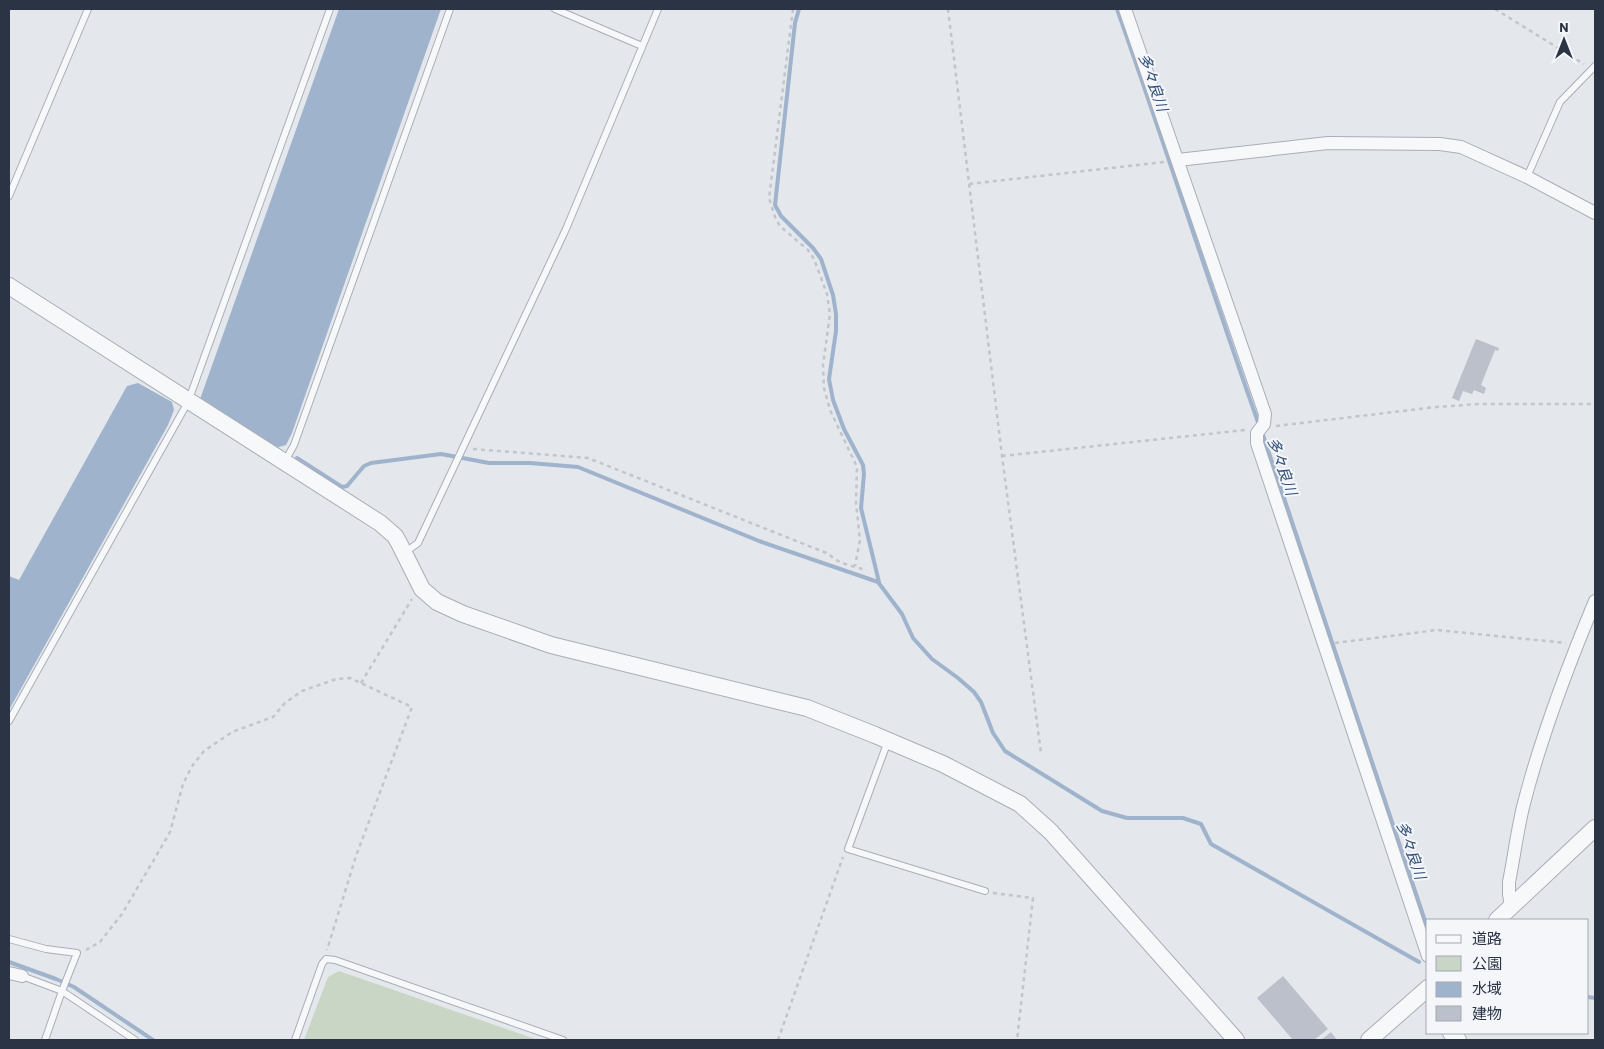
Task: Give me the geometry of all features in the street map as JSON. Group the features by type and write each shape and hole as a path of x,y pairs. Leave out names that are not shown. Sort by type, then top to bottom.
{"street":[{"path":"1125,9 1265,414 1257,443 1426,950"},
{"path":"1178,160 1328,143 1440,144 1461,147 1526,177 1595,213"},
{"path":"9,286 380,523 395,536 422,589 437,602 463,614 551,645 807,708 943,764 1014,800 1051,832 1236,1040"},
{"path":"1511,907 1509,882 1523,808 1544,734 1595,601"},
{"path":"1498,919 1595,828"},
{"path":"9,973 22,976"},
{"path":"1369,1040 1425,996"}],"lane":[{"path":"9,196 88,9"},
{"path":"9,721 188,402 330,9"},
{"path":"284,462 294,445 450,9"},
{"path":"555,9 642,46"},
{"path":"404,553 418,543 566,229 658,9"},
{"path":"1526,177 1560,102 1594,69"},
{"path":"888,741 848,849 985,891"},
{"path":"9,939 46,949 77,953 45,1040"},
{"path":"295,1040 322,964 326,959 335,960 563,1040"},
{"path":"22,976 62,992 135,1040"}],"path":[{"path":"793,9 769,198 776,220 781,227 808,250 814,259 827,294 830,314 823,364 823,378 830,410 857,467 856,503 860,540 854,566"},
{"path":"948,9 1002,456 1041,753"},
{"path":"1495,9 1594,69"},
{"path":"969,184 1178,160"},
{"path":"1002,456 1436,407 1479,404 1595,404"},
{"path":"463,449 588,458 829,554 840,562 866,570"},
{"path":"361,683 414,595 422,589"},
{"path":"1325,645 1437,630 1577,644"},
{"path":"77,953 90,949 100,942 122,914 170,832 183,784 192,766 204,750 232,732 273,717 284,703 302,691 336,679 350,678 412,707 356,856 327,948 326,959"},
{"path":"778,1040 843,858 848,849"},
{"path":"985,891 1001,895 1033,898 1016,1040"}],"green space":[{"path":"339,971 538,1040 304,1040 328,977"}],"water":[{"path":"339,9 441,9 292,433 286,445 275,448 199,402"},
{"path":"138,383 172,402 174,410 168,425 9,710 9,576 19,580 127,386"}],"building":[{"path":"1476,339 1499,348 1498,351 1495,350 1481,385 1486,388 1484,394 1474,390 1472,394 1463,391 1459,401 1452,398"},
{"path":"1283,976 1328,1029 1314,1040 1293,1040 1257,998"},
{"path":"1331,1032 1337,1040 1321,1040"}],"waterway":[{"path":"799,9 795,23 775,205 781,216 813,248 821,259 833,295 836,331 829,379 833,400 844,429 863,465 861,508 879,582"},
{"name":"多々良川","path":"1117,9 1259,425"},
{"name":"多々良川","path":"1262,432 1426,924"},
{"path":"297,458 342,487 347,486 364,466 371,463 441,454 489,463 530,463 578,467 759,541 878,582 902,614 913,638 932,659 974,692 981,702 993,733 1005,751 1102,811 1127,818 1183,818 1201,824 1211,844 1419,962"},
{"path":"9,962 74,987 153,1040"},
{"name":"多々良川","path":"1589,997 1595,998"}]}
